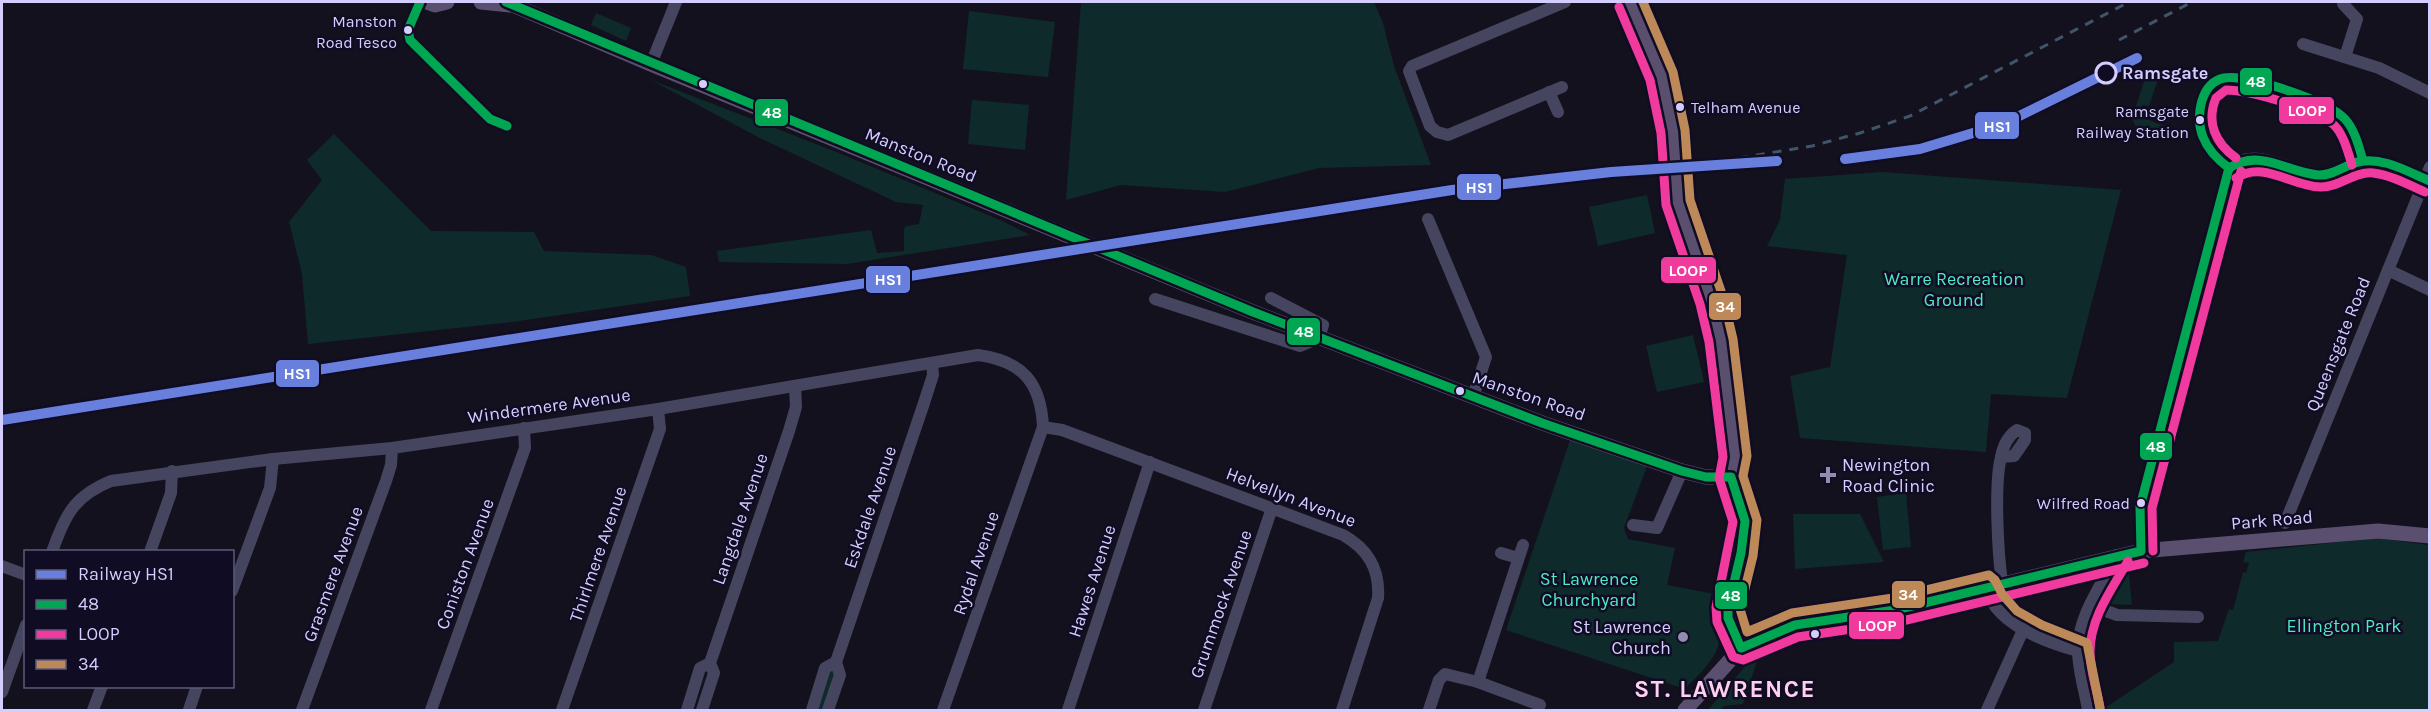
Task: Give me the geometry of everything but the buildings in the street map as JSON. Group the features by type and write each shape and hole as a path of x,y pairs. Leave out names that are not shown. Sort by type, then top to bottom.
{"main road":[{"path":"427,2 435,5 447,2"},
{"name":"Manston Road","path":"481,2 512,4 1043,226 1319,338 1473,397 1682,471 1706,477 1731,477"},
{"path":"1630,2 1662,75 1674,150 1675,183 1682,218 1717,317 1735,457 1731,477 1745,521 1741,553 1728,608 1728,618 1741,648 1685,711"},
{"name":"Park Road","path":"1741,648 1795,624 1895,610 2117,555 2378,531 2430,536"}],"street":[{"path":"651,64 676,2"},
{"path":"1562,87 1448,135 1437,132 1430,126 1409,71 1412,66 1565,2"},
{"path":"2343,4 2357,20 2345,57"},
{"path":"2303,44 2379,68 2430,93"},
{"path":"1550,92 1558,112"},
{"path":"2142,551 2140,507 2229,168 2237,161 2262,159 2319,175 2335,172 2363,161 2428,175"},
{"name":"Queensgate Road","path":"2285,523 2428,175"},
{"path":"1428,219 1486,357 1473,397"},
{"path":"2388,270 2430,290"},
{"path":"1155,299 1300,346 1319,338 1323,325 1270,298"},
{"name":"Windermere Avenue","path":"53,550 62,522 89,490 111,481 273,459 392,448 658,409 978,355 995,357 1010,363 1024,373 1039,395 1042,427"},
{"name":"Eskdale Avenue","path":"828,711 840,675 836,662 924,406 933,375 933,363"},
{"name":"Langdale Avenue","path":"702,711 714,674 710,663 796,407 795,386"},
{"name":"Thirlmere Avenue","path":"562,711 660,429 658,409"},
{"name":"Helvellyn Avenue","path":"1042,427 1062,430 1150,462 1343,535 1358,543 1375,568 1379,583 1378,598 1342,711"},
{"name":"Rydal Avenue","path":"944,711 1042,427"},
{"name":"Coniston Avenue","path":"431,711 525,448 524,428"},
{"name":"Grasmere Avenue","path":"302,711 386,481 391,465 392,448"},
{"path":"2001,457 1999,565 2002,583"},
{"path":"234,586 270,488 273,459"},
{"name":"Hawes Avenue","path":"1068,711 1150,462"},
{"path":"151,550 171,493 172,471"},
{"path":"1633,525 1657,528 1682,471"},
{"name":"Grummock Avenue","path":"1204,711 1272,508"},
{"path":"1478,682 1523,545"},
{"path":"1501,553 1518,558"},
{"path":"2088,711 2078,651 2090,605 2117,555"},
{"path":"2,566 24,574"},
{"path":"1986,587 1993,606 2002,615 2024,628 2078,651"},
{"path":"2090,605 2117,615 2198,617"},
{"path":"1987,711 2024,628"},
{"path":"2,692 6,663 24,629"},
{"name":"Eskdale Avenue","path":"812,711 825,668 836,662"},
{"name":"Langdale Avenue","path":"687,711 700,668 710,663"},
{"path":"1429,711 1439,680 1445,674 1478,682 1531,706"},
{"path":"93,711 102,688"},
{"path":"189,711 198,688"}],"green space":[{"path":"1081,2 1374,2 1383,23 1394,66 1431,165 1319,168 1225,192 1121,185 1066,200"},
{"path":"969,11 1055,22 1048,77 963,69"},
{"path":"596,13 631,28 626,41 591,25"},
{"path":"2146,75 2159,76 2149,106 2142,105 2138,116 2165,126 2168,131 2158,134 2136,127 2132,119"},
{"path":"651,80 834,151 1000,220 1030,235 847,264 719,262 717,251 871,230 877,253 904,251 904,229 906,226 919,224 923,205 896,202 758,137"},
{"path":"972,100 1029,105 1025,150 968,144"},
{"path":"334,134 431,231 534,232 544,251 651,255 686,267 690,296 512,322 308,344 302,274 289,222 322,180 307,160"},
{"name":"Warre Recreation Ground","path":"1882,172 2121,190 2067,398 1991,394 1986,452 1800,438 1790,376 1830,367 1847,255 1767,246 1780,220 1785,179"},
{"path":"1647,195 1655,233 1598,246 1589,207"},
{"path":"1693,335 1704,382 1657,392 1646,346"},
{"name":"St Lawrence Churchyard","path":"1570,440 1647,466 1624,528 1628,539 1675,548 1667,585 1720,595 1718,610 1720,633 1717,649 1708,664 1685,689 1506,630"},
{"path":"1906,493 1911,547 1883,550 1877,497"},
{"path":"1793,514 1860,514 1884,562 1795,569"},
{"name":"Ellington Park","path":"2376,538 2429,545 2429,710 2102,710 2174,662 2174,642 2218,641 2229,609 2233,610 2243,572 2246,573 2249,563 2243,562 2246,552"},
{"path":"2128,565 2132,605 2110,604 2101,600"},
{"path":"1754,656 1757,661 1743,704 1724,706 1720,710 1708,710"},
{"path":"828,671 835,671 824,710 815,710"}],"railway":[{"path":"1739,158 1812,146 1910,116 2129,2"},
{"path":"2119,40 2192,2"}],"rail line":[{"name":"HS1","path":"1845,159 1920,149 2003,124 2137,58"},
{"name":"HS1","path":"2,420 1452,190 1611,172 1777,161"}],"transit line":[{"name":"48","path":"420,2 408,30 410,40 490,119 507,126"},
{"name":"48","path":"506,2 1253,312 1542,423 1682,471 1706,477 1731,477 1745,521 1741,553 1728,608 1728,618 1741,648 1795,625 1895,610 2141,551 2140,507 2229,168"},
{"name":"34","path":"1643,2 1673,72 1685,130 1690,200 1723,297 1733,339 1747,456 1743,476 1757,520 1753,556 1740,609 1747,632 1792,613 1893,598 1989,575 2017,611 2042,625 2087,643 2100,708"},
{"name":"LOOP","path":"1619,7 1650,80 1661,133 1666,205 1700,304 1709,342 1723,457 1719,478 1733,522 1716,607 1717,622 1733,657 1743,660 1798,637 1898,622 2144,563"},
{"name":"48","path":"2229,168 2208,146 2203,137 2200,120 2205,94 2216,81 2224,78 2268,84 2306,97 2336,112 2351,128 2363,161"},
{"name":"LOOP","path":"2236,158 2218,139 2212,124 2216,98 2226,90 2250,93 2283,102 2327,120 2341,134 2352,165"},
{"name":"48","path":"2229,168 2240,162 2251,160 2323,175 2358,162 2376,161 2395,166 2430,181"},
{"name":"LOOP","path":"2153,551 2152,508 2241,171"},
{"name":"LOOP","path":"2236,178 2246,173 2267,173 2309,186 2327,187 2359,174 2373,173 2393,178 2425,192"},
{"name":"LOOP","path":"2100,708 2091,666 2091,639 2103,604 2128,561"}],"place":[{"name":"Manston Road Tesco","path":"408,30"},
{"name":"Ramsgate","path":"2106,73"},
{"name":"Telham Avenue","path":"1680,107"},
{"name":"Ramsgate Railway Station","path":"2200,120"},
{"name":"Newington Road Clinic","path":"1828,475"},
{"name":"Wilfred Road","path":"2141,503"},
{"name":"St Lawrence Church","path":"1683,637"}],"district":[{"name":"ST. LAWRENCE","path":"1725,689"}]}
